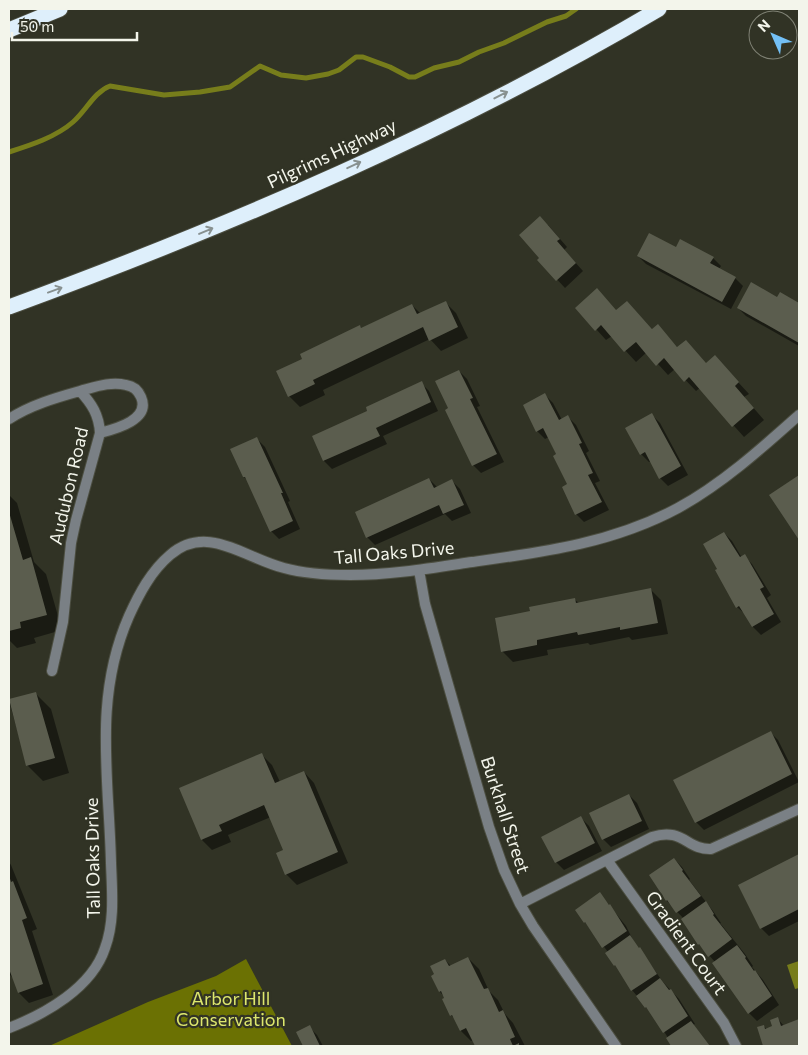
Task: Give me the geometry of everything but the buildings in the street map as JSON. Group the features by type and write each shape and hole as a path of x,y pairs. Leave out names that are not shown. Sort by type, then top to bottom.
{"highway":[{"path":"9,30 60,9"},
{"name":"Pilgrims Highway","path":"9,307 172,245 330,176 504,93 659,9"}],"street":[{"path":"9,418 50,399 80,391 114,384 125,384 133,387 139,393 142,400 138,415 133,421 124,426 100,433"},
{"name":"Audubon Road","path":"52,670 63,622 71,543 100,433 97,414 80,391"},
{"name":"Tall Oaks Drive","path":"9,1028 32,1019 60,1003 97,965 105,950 112,909 105,733 106,701 112,667 121,635 137,599 154,572 166,558 186,544 204,541 215,543 281,568 304,573 353,575 419,570 563,549 594,542 650,522 680,507 734,469 799,415"},
{"name":"Burkhall Street","path":"419,570 425,604 496,850 520,904 616,1046"},
{"path":"520,904 652,837 665,834 681,837 701,849 711,849 799,809"},
{"name":"Gradient Court","path":"607,860 724,1022 736,1046"}],"green space":[{"name":"Arbor Hill Conservation","path":"246,959 292,1046 49,1046 148,1002 216,976"}],"shaded area":[{"path":"799,961 799,988 795,989 787,965"}],"waterway":[{"path":"9,152 59,132 78,118 95,97 110,86 164,95 200,92 230,87 260,66 281,75 306,78 339,70 356,57 363,57 390,67 409,77 415,77 434,68 459,62 504,43 547,22 566,16 576,9"}]}
